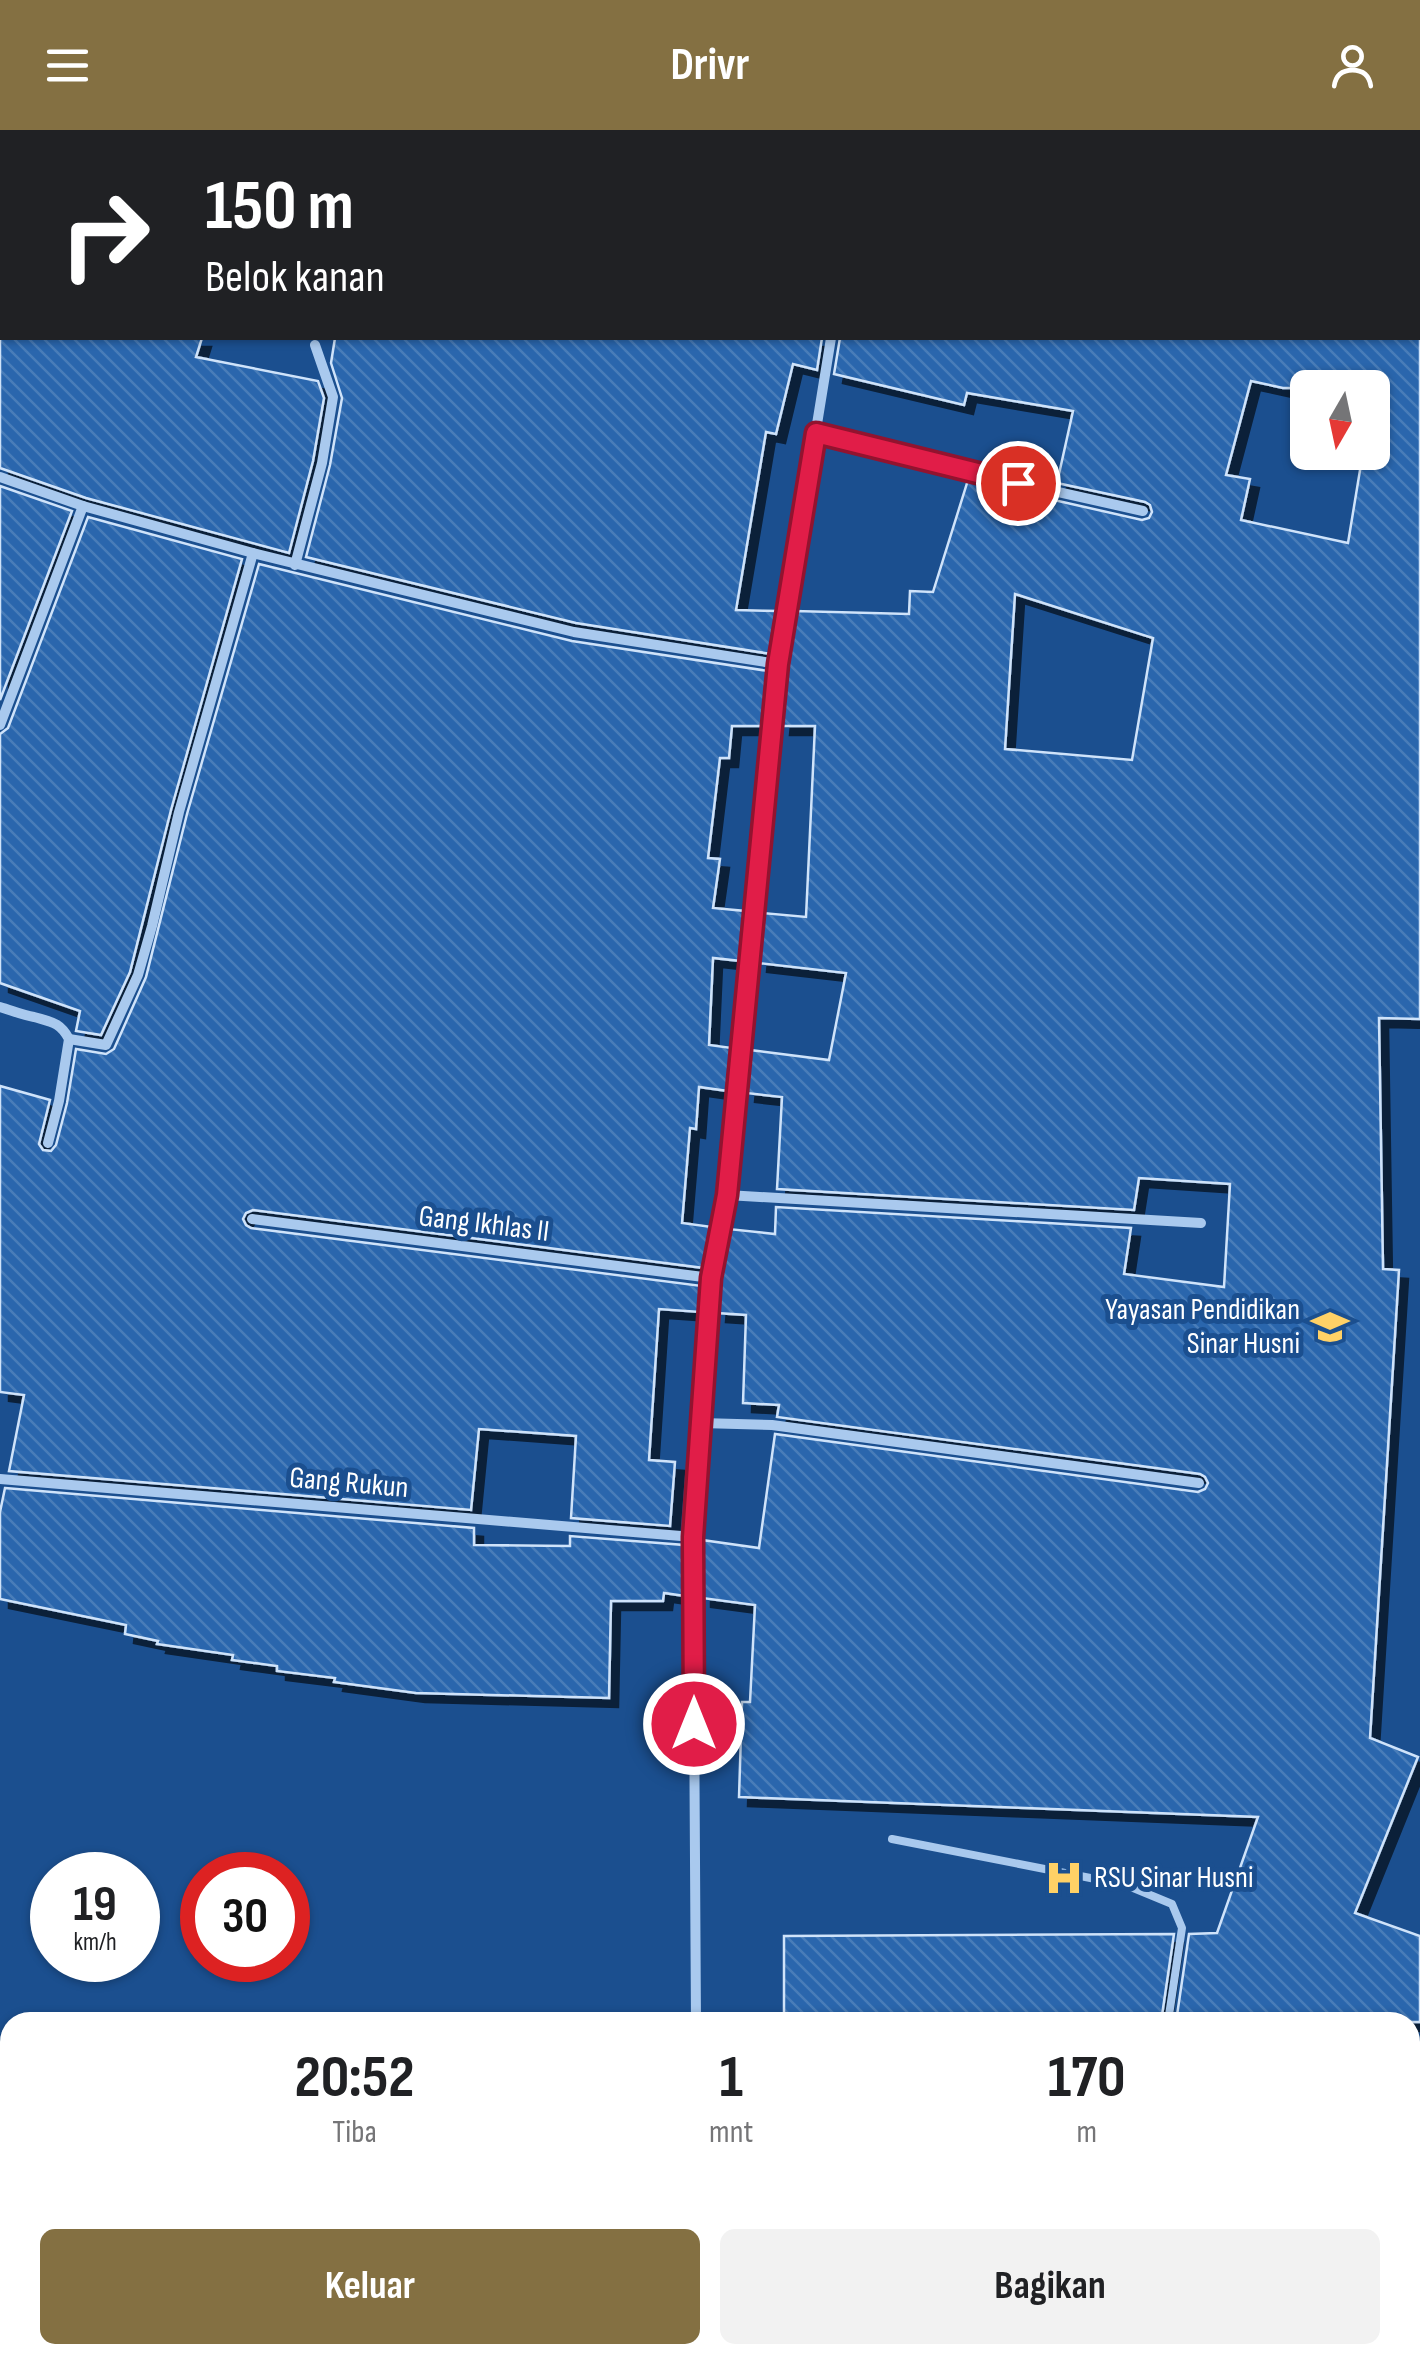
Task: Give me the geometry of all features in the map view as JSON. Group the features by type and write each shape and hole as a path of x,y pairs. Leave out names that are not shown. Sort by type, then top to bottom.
{"street":[{"path":"696,2012 693,1537 711,1278 727,1195 778,664 831,340"},
{"path":"295,565 322,463 333,397 315,345"},
{"path":"816,433 1143,511"},
{"path":"0,477 82,506 295,565 574,632 778,664"},
{"path":"0,725 82,506"},
{"path":"0,1007 54,1021 69,1039 106,1045 138,975 252,553"},
{"path":"48,1143 69,1039"},
{"path":"727,1195 1201,1223"},
{"name":"Gang Ikhlas II","path":"252,1219 711,1278"},
{"path":"701,1423 772,1425 1198,1483"},
{"name":"Gang Rukun","path":"0,1480 693,1537"}],"lane":[{"path":"892,1840 1126,1885 1172,1904 1182,1928 1169,2012"}],"building":[{"path":"0,340 201,340 196,357 318,381 324,398 313,461 289,553 86,498 0,468"},
{"path":"335,340 822,340 817,370 793,364 776,434 766,432 736,610 778,611 771,654 576,623 306,557 330,465 342,398 331,363"},
{"path":"840,340 1420,340 1420,1019 1379,1018 1383,1269 1399,1270 1370,1738 1418,1757 1355,1913 1420,1936 1420,2012 1177,2012 1189,1934 1217,1933 1258,1817 739,1797 742,1702 750,1702 755,1605 702,1598 702,1540 759,1548 775,1434 1198,1492 1208,1483 1200,1474 777,1417 779,1405 743,1403 746,1315 717,1313 729,1229 775,1234 776,1207 1131,1228 1124,1274 1224,1287 1230,1184 1139,1178 1134,1210 777,1189 782,1097 746,1093 750,1050 829,1060 846,973 758,963 763,913 806,917 815,726 781,726 795,611 909,614 910,591 933,592 968,480 1053,504 1054,500 1142,520 1152,512 1145,502 1057,483 1073,411 967,393 964,405 834,374","holes":["1015,594 1153,638 1132,760 1005,749"]},
{"path":"0,486 72,511 0,700"},
{"path":"88,517 242,559 130,972 101,1035 76,1031 80,1011 0,983 0,734 8,728"},
{"path":"259,564 572,641 768,671 763,726 732,726 729,758 720,758 708,858 720,859 713,908 745,911 741,961 713,958 709,1045 732,1048 728,1091 699,1087 696,1129 690,1128 682,1223 712,1227 704,1268 253,1210 243,1219 251,1228 702,1286 700,1312 659,1309 649,1460 675,1462 670,1526 571,1518 576,1436 479,1429 471,1510 9,1471 24,1395 0,1392 0,1086 50,1100 39,1144 43,1150 51,1151 67,1103 76,1049 106,1054 114,1049 146,977 187,814"},
{"path":"5,1488 474,1528 474,1545 570,1546 570,1536 684,1545 685,1596 664,1593 663,1601 611,1601 609,1698 416,1693 334,1682 335,1678 277,1671 277,1666 232,1660 233,1655 157,1644 158,1641 125,1634 126,1625 0,1599 0,1512"},
{"path":"1174,1934 1162,2012 784,2012 784,1936"}],"place":[{"name":"Yayasan Pendidikan Sinar Husni","path":"1330,1327"},
{"name":"RSU Sinar Husni","path":"1064,1878"}],"route":[{"path":"694,1724 693,1537 711,1278 727,1195 778,664 816,433 1018,483"}]}
